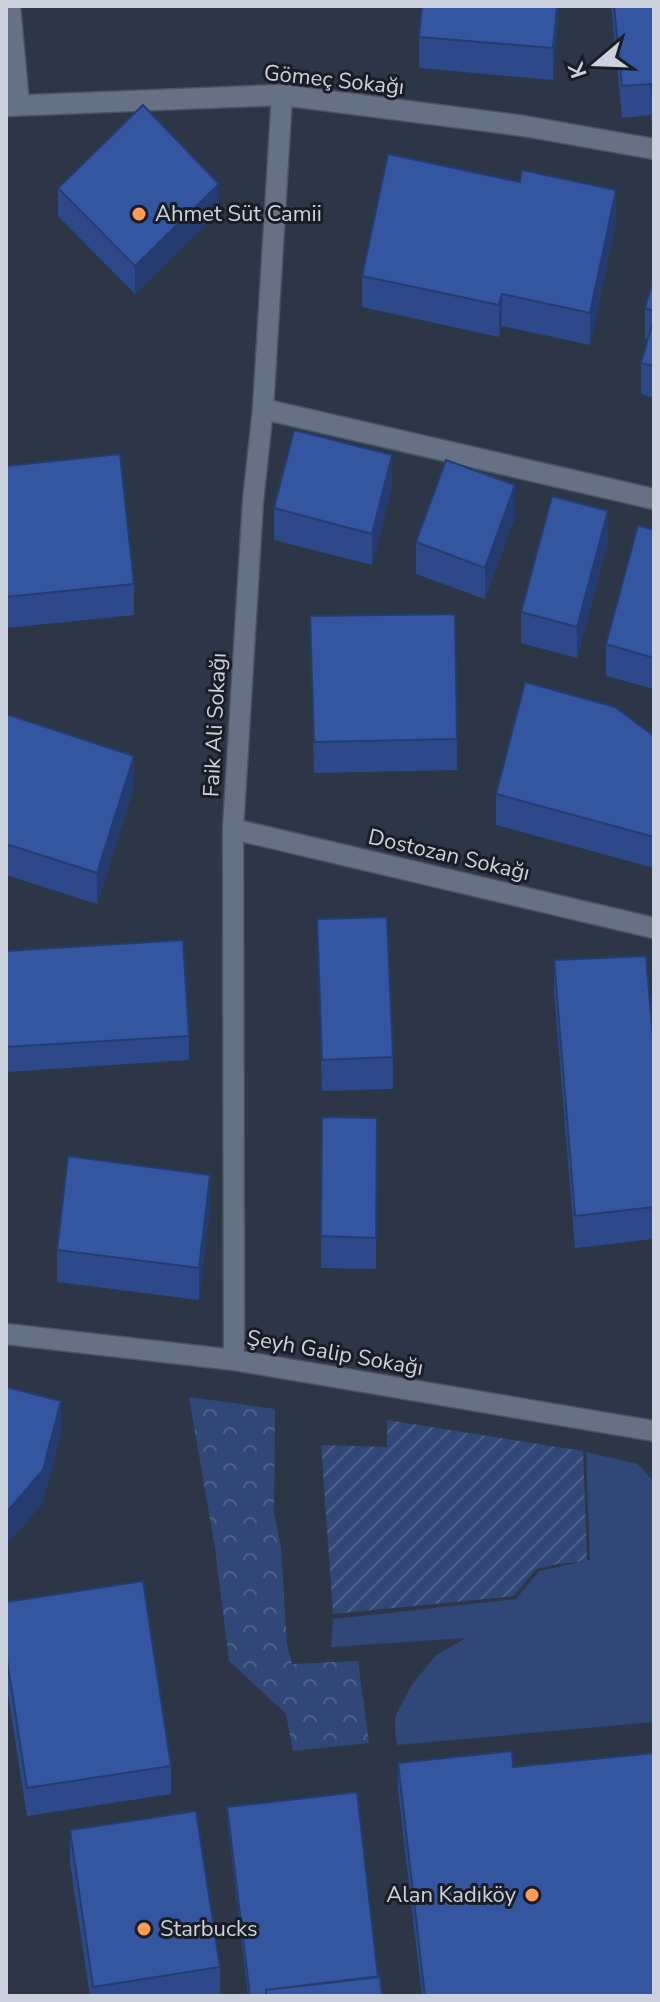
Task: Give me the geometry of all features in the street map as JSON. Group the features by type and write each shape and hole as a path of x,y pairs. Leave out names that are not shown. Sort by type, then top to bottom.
{"street":[{"path":"10,6 13,105"},
{"name":"Gömeç Sokağı","path":"13,105 282,95 524,126 654,149"},
{"name":"Faik Ali Sokağı","path":"234,1360 233,829 282,95"},
{"path":"263,409 654,499"},
{"name":"Dostozan Sokağı","path":"233,829 654,928"},
{"name":"Şeyh Galip Sokağı","path":"6,1334 234,1360 654,1431"}],"green space":[{"path":"189,1397 275,1409 274,1512 281,1548 287,1644 292,1664 358,1661 369,1743 293,1751 286,1714 229,1661 215,1548"},
{"path":"387,1420 583,1451 587,1561 536,1569 514,1596 333,1614 321,1445 387,1447"},
{"path":"586,1452 638,1464 654,1482 654,1722 397,1745 395,1717 411,1686 435,1656 466,1638 331,1647 333,1619 516,1599 539,1571 590,1560"}],"building":[{"path":"422,6 557,6 553,48 419,37"},
{"path":"614,6 654,6 654,95 651,84 622,86"},
{"name":"Ahmet Süt Camii","path":"143,105 219,184 135,266 58,188"},
{"path":"388,154 520,182 522,170 616,190 590,313 502,294 499,305 362,276"},
{"path":"654,277 654,311 645,308"},
{"path":"654,318 654,366 641,363"},
{"path":"294,430 392,455 372,534 274,508"},
{"path":"120,454 134,584 6,597 6,466"},
{"path":"446,460 515,485 485,568 416,542"},
{"path":"552,496 608,511 577,627 521,612"},
{"path":"638,525 654,530 654,658 606,644"},
{"path":"455,614 457,739 314,742 310,616"},
{"path":"525,682 615,707 654,736 654,837 496,794"},
{"path":"6,714 134,756 97,873 6,844"},
{"path":"387,917 393,1057 322,1060 317,919"},
{"path":"183,940 189,1036 6,1047 6,951"},
{"path":"646,956 654,1050 654,1207 575,1216 554,960"},
{"path":"322,1117 377,1118 376,1238 321,1236"},
{"path":"68,1156 210,1175 199,1268 57,1250"},
{"path":"6,1387 61,1401 43,1470 6,1513"},
{"path":"143,1581 171,1766 27,1788 6,1654 6,1602"},
{"name":"Alan Kadıköy","path":"512,1751 513,1767 654,1753 654,1996 425,1996 398,1763"},
{"path":"357,1792 378,1977 266,1990 266,1996 250,1996 227,1807"},
{"name":"Starbucks","path":"196,1811 220,1967 93,1987 70,1830"},
{"path":"380,1976 382,1996 266,1996 266,1990"}],"place":[{"name":"Ahmet Süt Camii","path":"139,214"},
{"name":"Alan Kadıköy","path":"532,1895"},
{"name":"Starbucks","path":"144,1929"}]}
